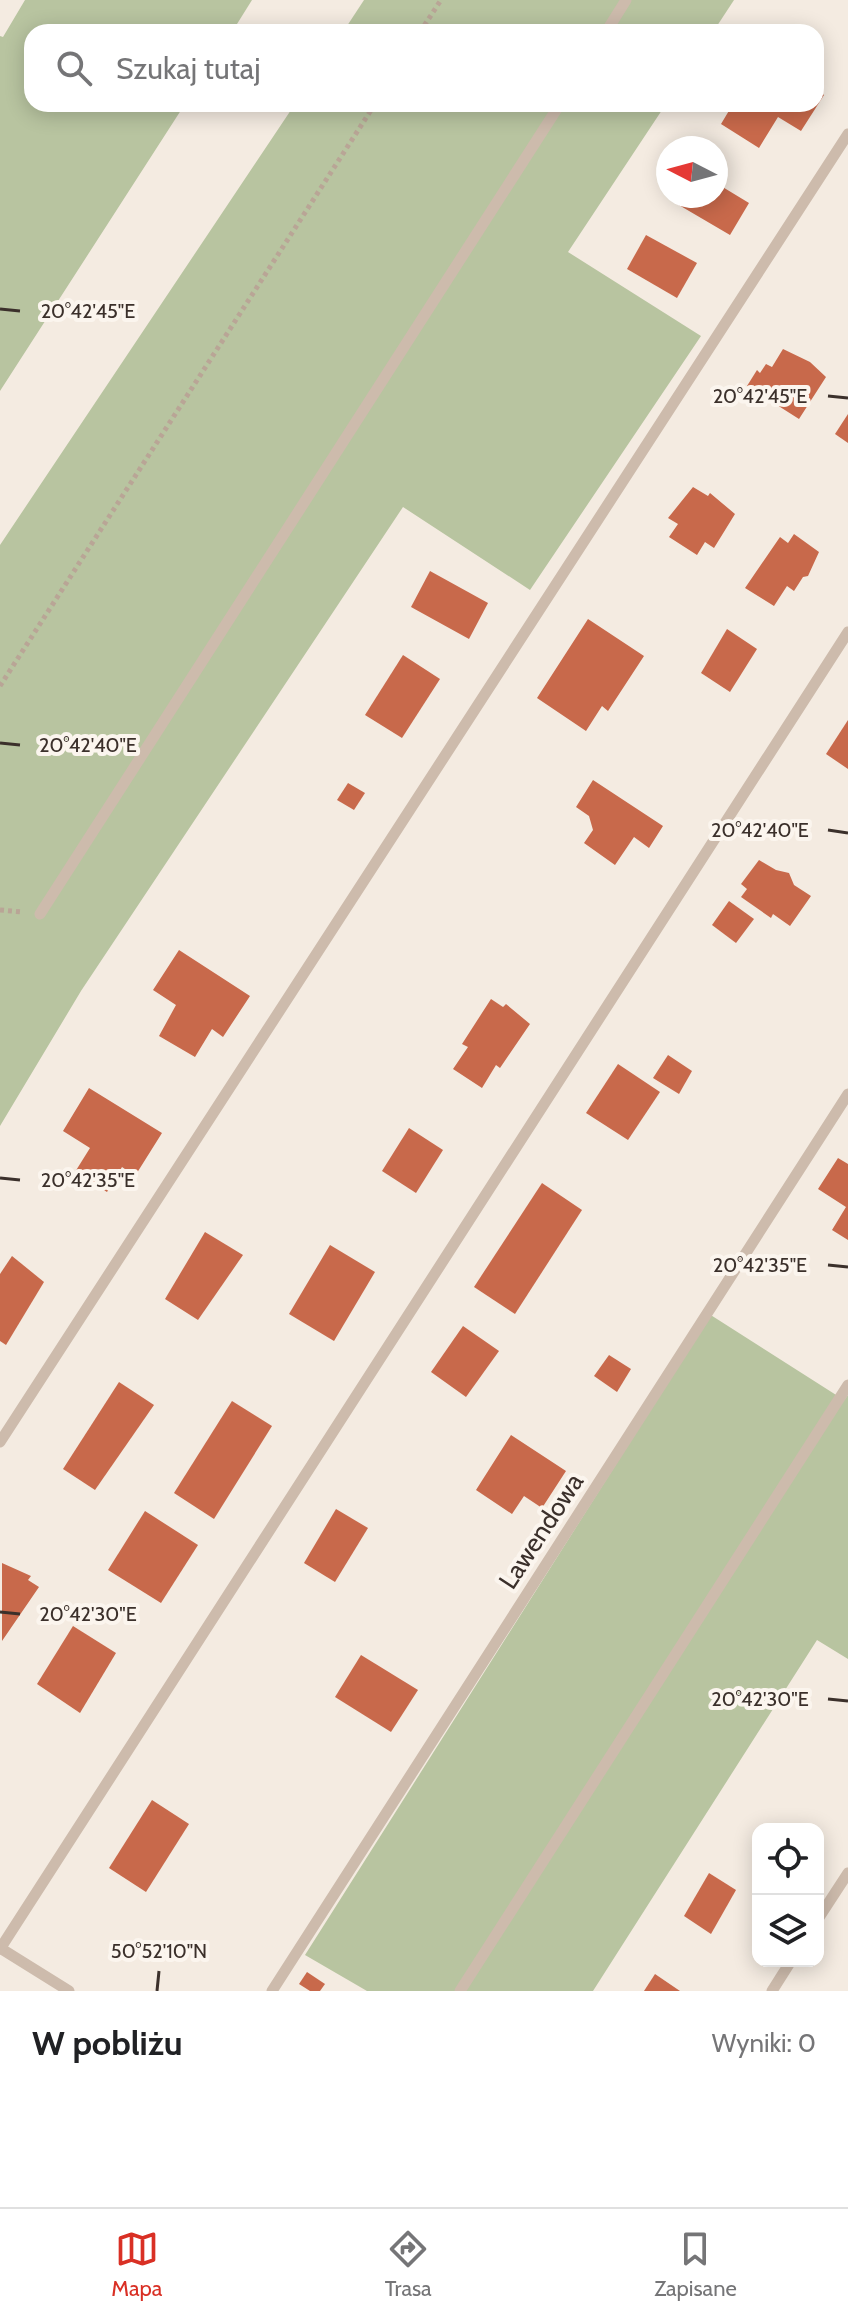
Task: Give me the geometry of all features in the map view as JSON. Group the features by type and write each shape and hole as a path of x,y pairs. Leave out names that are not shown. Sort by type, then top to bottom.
{"lane":[{"path":"611,24 626,0"},
{"path":"40,914 555,112"},
{"path":"0,1442 848,134"},
{"path":"69,1991 0,1948 848,632"},
{"name":"Lawendowa","path":"272,1991 848,1094"},
{"path":"460,1991 848,1385"},
{"path":"824,1910 848,1873"},
{"path":"772,1991 787,1967"}],"path":[{"path":"425,24 441,0"},
{"path":"0,686 370,112"}],"green space":[{"path":"25,0 252,0 237,24 24,24 24,112 180,112 0,391 0,36 3,37"},
{"path":"364,0 734,0 718,24 348,24"},
{"path":"290,112 661,112 568,252 701,336 530,590 403,507 81,991 0,1126 0,545"},
{"path":"706,1312 844,1400 848,1395 848,1659 817,1640 593,1991 367,1991 305,1955 644,1420"}],"building":[{"path":"728,112 813,112 801,131 778,117 759,148 721,124"},
{"path":"728,190 749,203 730,235 684,208 728,208"},
{"path":"646,235 697,263 677,298 627,269"},
{"path":"783,349 810,362 826,377 799,419 747,386 757,370 760,373 766,364 772,367"},
{"path":"848,414 848,443 835,434"},
{"path":"693,487 708,496 710,493 735,514 714,548 705,542 697,555 669,537 678,524 668,518"},
{"path":"794,534 819,552 808,576 803,577 794,591 787,586 774,606 745,588 780,537 788,543"},
{"path":"430,571 488,603 469,639 411,607"},
{"path":"588,619 644,656 608,711 602,706 586,731 537,698"},
{"path":"727,629 757,649 730,692 701,673"},
{"path":"403,655 440,679 402,738 365,715"},
{"path":"848,720 848,769 826,754"},
{"path":"593,780 663,826 649,848 634,837 615,865 584,843 593,830 589,816 576,807"},
{"path":"348,783 365,793 354,810 337,800"},
{"path":"759,860 776,870 789,873 794,885 811,896 790,926 773,914 771,918 741,897 747,889 741,884"},
{"path":"729,901 754,919 736,943 712,925"},
{"path":"179,950 250,996 223,1037 212,1029 195,1057 159,1036 176,1005 153,990"},
{"path":"491,999 503,1007 506,1004 530,1024 500,1068 496,1065 482,1088 453,1069 468,1047 462,1044"},
{"path":"668,1055 692,1071 679,1094 653,1078"},
{"path":"618,1064 660,1092 628,1140 586,1113"},
{"path":"89,1088 162,1133 135,1176 122,1167 107,1192 75,1172 90,1148 63,1131"},
{"path":"409,1128 443,1150 416,1193 382,1171"},
{"path":"838,1158 848,1164 848,1240 832,1230 846,1207 818,1189"},
{"path":"542,1183 582,1210 515,1314 474,1287"},
{"path":"205,1232 243,1255 198,1320 165,1299"},
{"path":"330,1245 375,1272 334,1341 289,1314"},
{"path":"12,1256 44,1282 6,1345 0,1341 0,1274"},
{"path":"463,1326 499,1351 466,1397 431,1372"},
{"path":"609,1355 631,1369 617,1392 594,1376"},
{"path":"119,1382 154,1405 95,1490 63,1469"},
{"path":"232,1401 272,1426 214,1519 174,1493"},
{"path":"511,1435 566,1471 542,1508 524,1496 512,1514 476,1490"},
{"path":"336,1509 368,1528 335,1582 304,1563"},
{"path":"145,1511 198,1545 161,1603 108,1570"},
{"path":"2,1563 31,1576 28,1580 39,1587 2,1641"},
{"path":"73,1626 116,1653 80,1713 37,1684"},
{"path":"361,1655 418,1690 391,1732 335,1697"},
{"path":"152,1800 189,1824 146,1892 109,1868"},
{"path":"709,1873 736,1890 711,1934 684,1916"},
{"path":"307,1972 325,1984 320,1991 310,1991 299,1984"},
{"path":"655,1974 680,1991 644,1991"}]}
